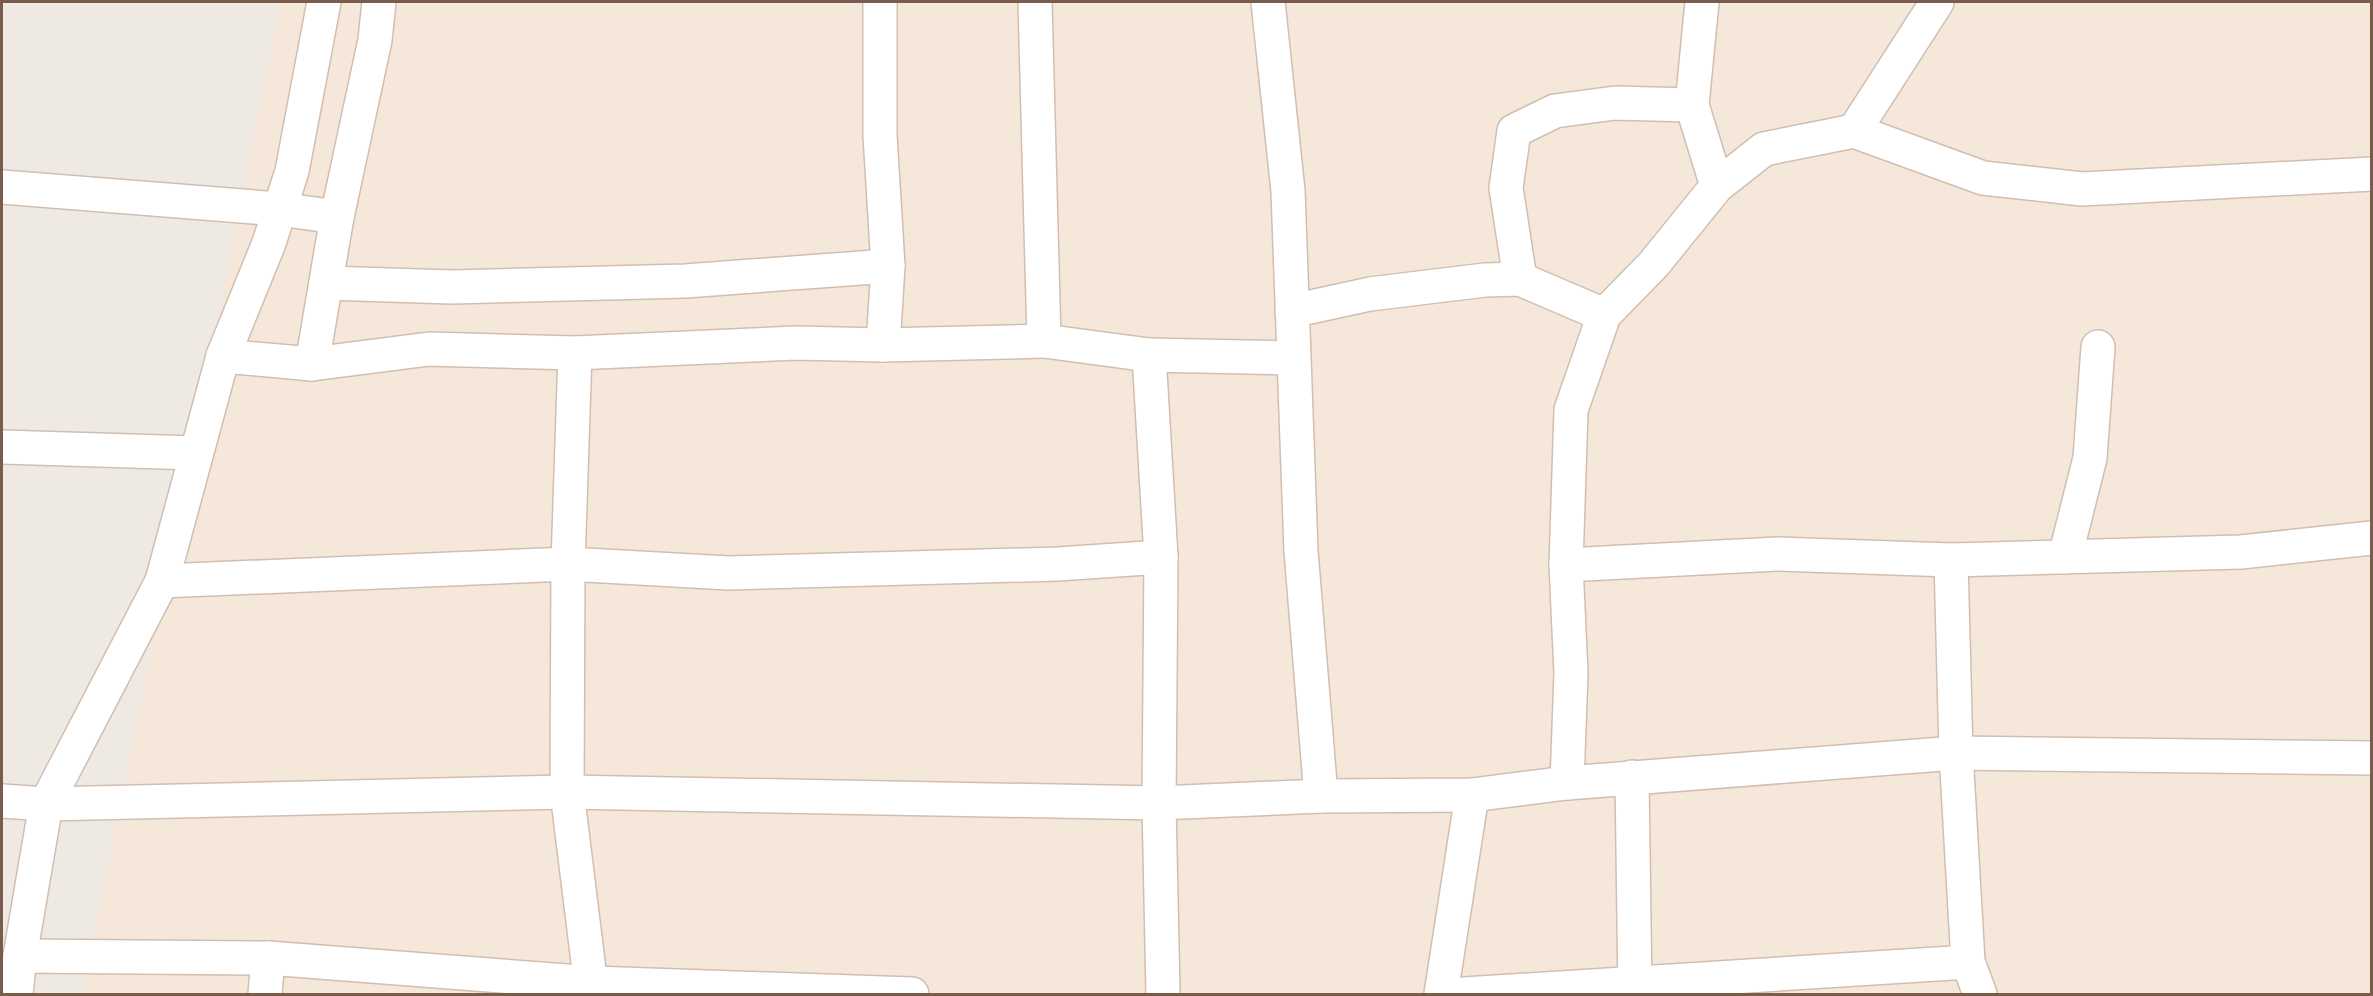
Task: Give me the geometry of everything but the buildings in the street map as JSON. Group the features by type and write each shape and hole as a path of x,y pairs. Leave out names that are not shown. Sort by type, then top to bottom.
{"street":[{"path":"16,994 20,956 46,804 162,581 224,356 269,243 292,171 324,2"},
{"path":"312,364 337,217 375,40 380,2"},
{"path":"880,2 880,135 888,266 884,345"},
{"path":"1035,2 1044,341"},
{"path":"1268,2 1288,191 1301,551 1321,796"},
{"path":"1702,2 1692,105 1717,186"},
{"path":"1854,131 1938,2"},
{"path":"1520,279 1506,188 1514,131 1555,111 1615,103 1692,105"},
{"path":"1568,783 1571,673 1566,565 1571,410 1604,315 1653,265 1717,186 1764,149 1854,131 1983,178 2082,189 2372,174"},
{"path":"2,187 279,209 337,217"},
{"path":"326,283 452,287 685,281 888,266"},
{"path":"1292,311 1370,294 1485,280 1520,279 1604,315"},
{"path":"224,356 312,364 429,349 575,353 796,343 884,345 1044,341 1149,355 1293,358"},
{"path":"2065,557 2090,458 2098,347"},
{"path":"575,353 568,564 567,792 592,989"},
{"path":"1149,355 1161,557 1159,803 1163,994"},
{"path":"2,447 196,453"},
{"path":"1566,565 1776,554 1951,560 2241,552 2372,538"},
{"path":"162,581 568,564 728,573 1058,564 1161,557"},
{"path":"1951,560 1956,753 1968,962 1980,994"},
{"path":"2,801 46,804 567,792 1159,803 1321,796 1472,795 1632,777 1956,753 2372,758"},
{"path":"1632,777 1635,989"},
{"path":"1441,994 1472,795"},
{"path":"20,956 268,958 445,983 592,989 912,994"},
{"path":"266,994 268,958"},
{"path":"1464,994 1635,989 1968,962"}],"shaded area":[{"path":"2,2 2371,2 2371,994 2,994"},
{"path":"2,2 280,2 82,994 2,994"}]}
